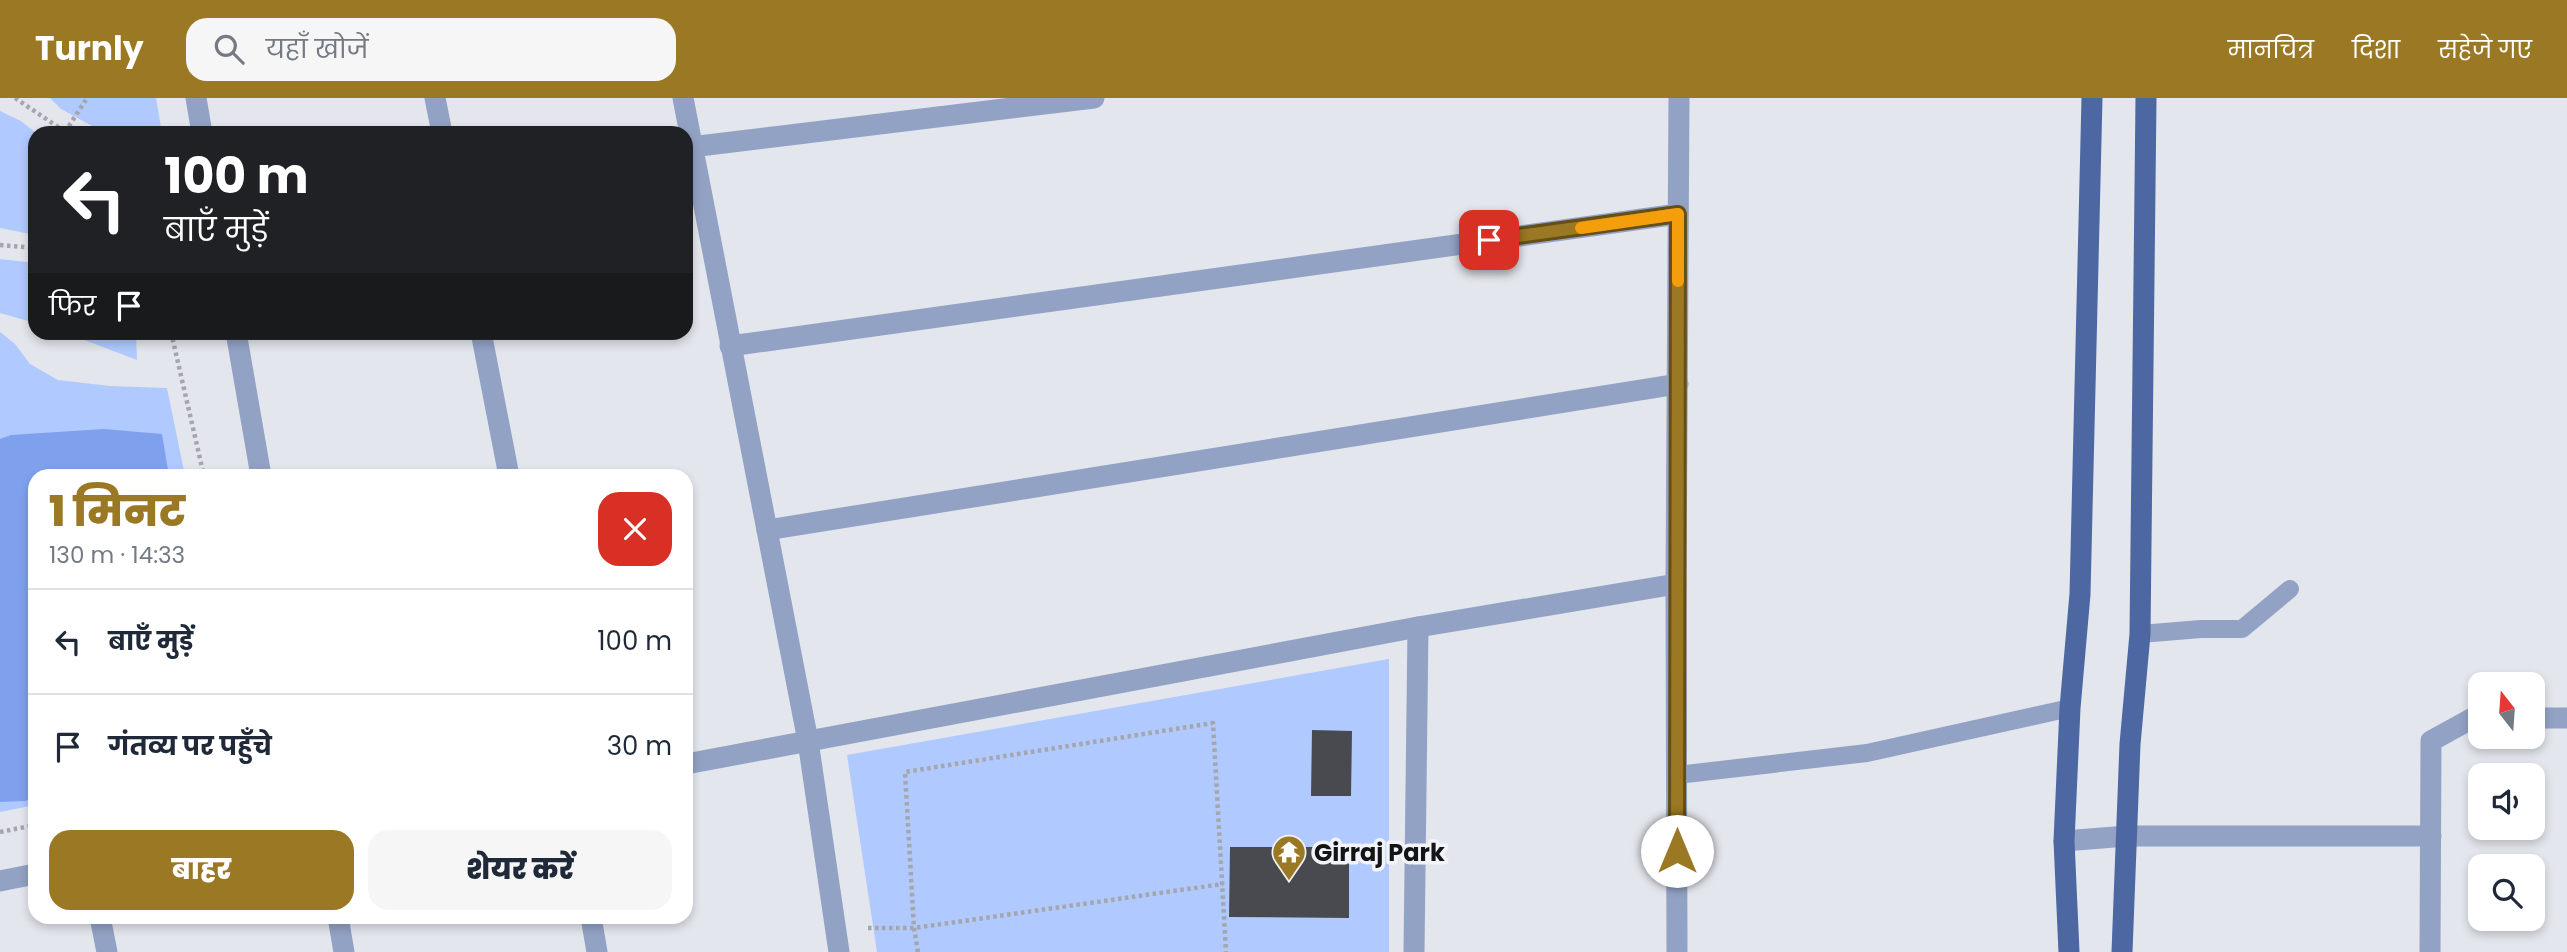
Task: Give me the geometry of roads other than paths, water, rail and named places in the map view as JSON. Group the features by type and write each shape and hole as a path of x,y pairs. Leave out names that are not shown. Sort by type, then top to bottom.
{"main road":[{"path":"2069,952 2064,841 2070,708 2080,594 2092,98"},
{"path":"2122,952 2130,744 2140,634 2146,98"}],"street":[{"path":"195,98 201,126"},
{"path":"435,98 441,126"},
{"path":"683,98 688,126"},
{"path":"693,147 1094,98"},
{"path":"1677,952 1679,98"},
{"path":"693,157 808,741 839,952"},
{"path":"730,346 1678,214"},
{"path":"237,340 260,469"},
{"path":"483,340 508,469"},
{"path":"767,530 1678,384"},
{"path":"693,763 1418,627 1676,584"},
{"path":"1414,952 1418,627"},
{"path":"2545,718 2567,718"},
{"path":"2431,952 2431,741 2468,721"},
{"path":"2064,841 2127,836 2431,836"},
{"path":"0,881 28,875"},
{"path":"101,924 107,952"},
{"path":"339,924 344,952"},
{"path":"592,924 597,952"}],"lane":[{"path":"2140,634 2242,629 2291,589"},
{"path":"1677,775 1867,753 2070,708"}],"place":[{"name":"Girraj Park","path":"1289,882"}]}
